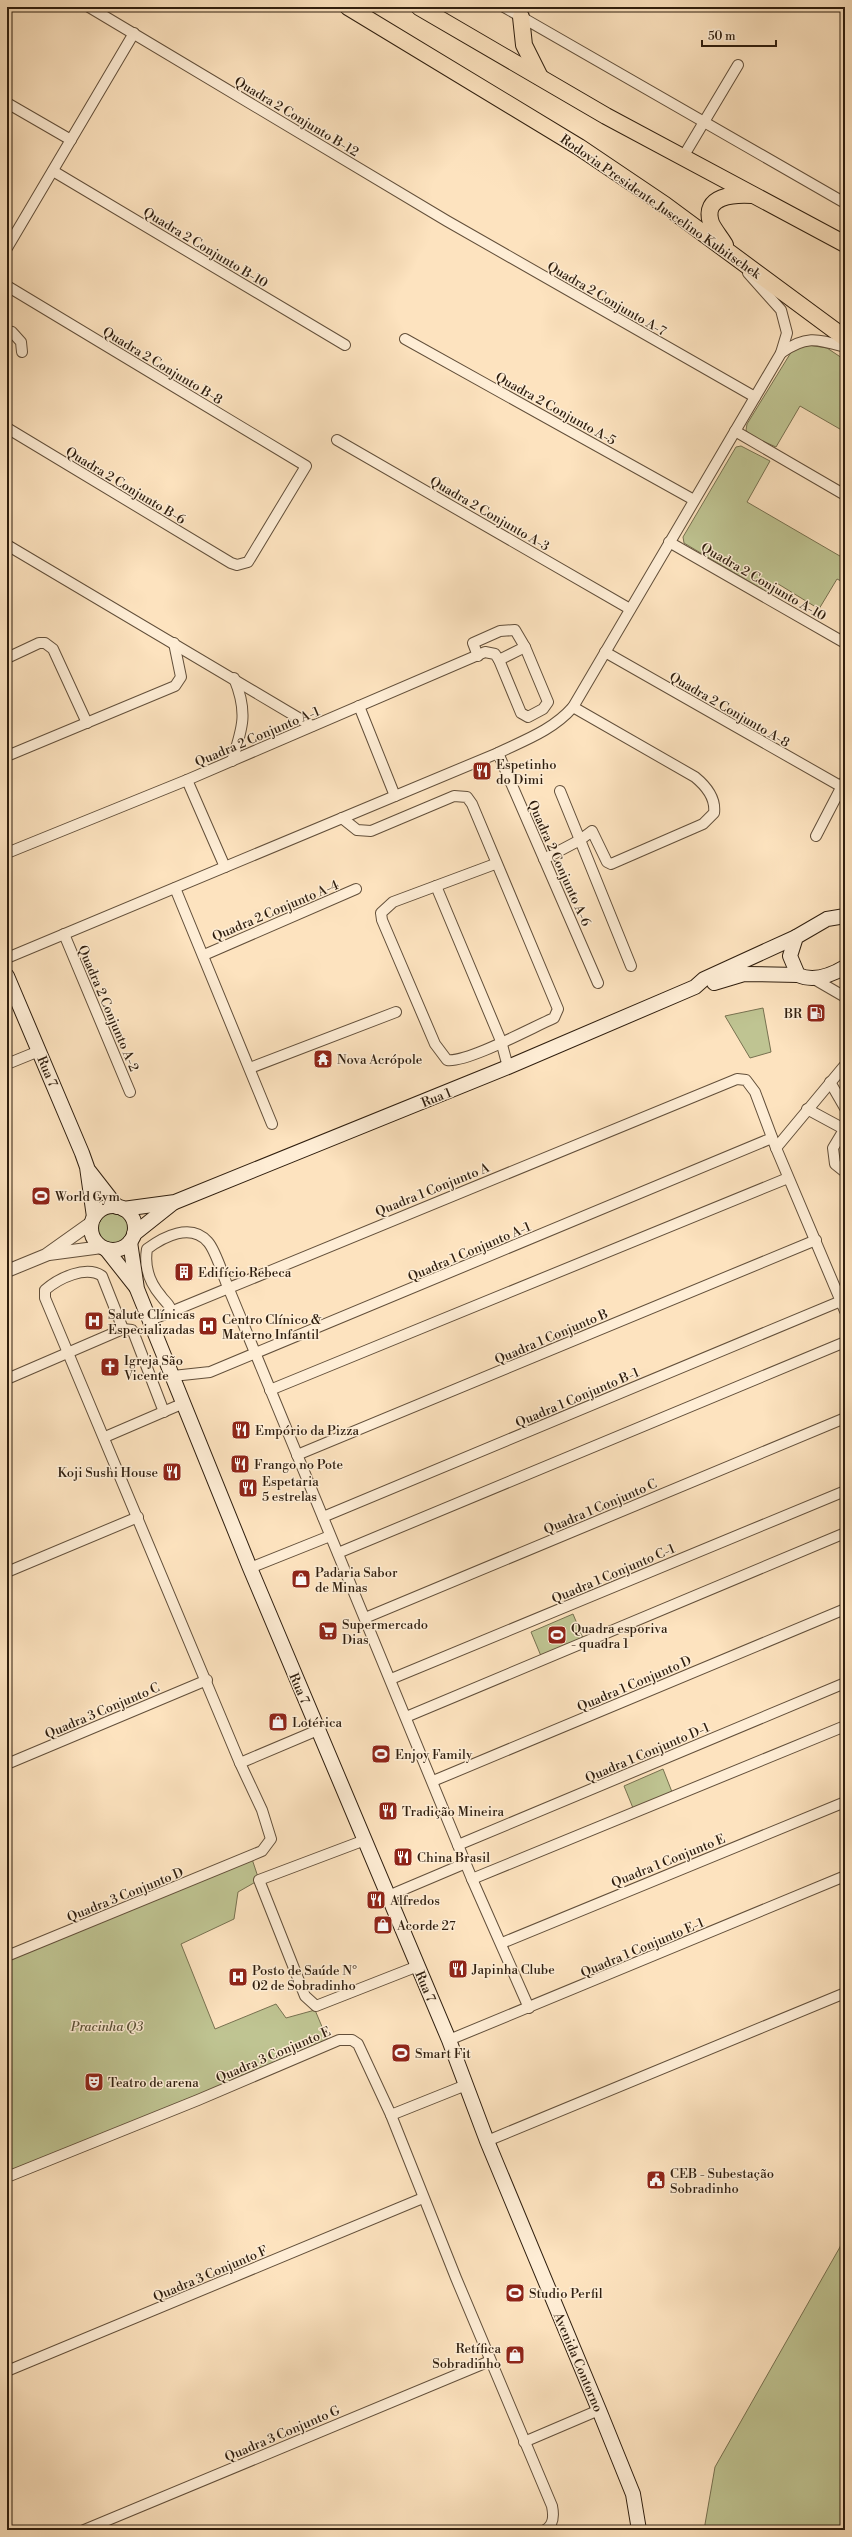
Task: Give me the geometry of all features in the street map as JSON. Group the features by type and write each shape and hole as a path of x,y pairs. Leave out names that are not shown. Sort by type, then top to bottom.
{"highway":[{"name":"Rodovia Presidente Juscelino Kubitschek","path":"348,7 579,147 728,251 845,338"},
{"path":"419,7 541,78 683,157 845,244"},
{"path":"521,17 524,45 541,78"},
{"path":"728,251 712,223 712,210 715,203 723,196 734,194 756,195"}],"main road":[{"path":"695,987 704,979 796,937 842,914"},
{"path":"796,937 790,956 798,975"},
{"path":"695,987 744,974 798,975 814,979 845,967"},
{"name":"Rua 7","path":"7,976 87,1167 93,1220"},
{"name":"Rua 1","path":"120,1208 175,1202 508,1067 695,987"},
{"name":"Rua 7","path":"87,1167 120,1208"},
{"name":"Rua 1","path":"132,1238 175,1202"},
{"path":"104,1208 120,1208 133,1220 132,1238 119,1250 104,1248 92,1237 93,1220 104,1208"},
{"name":"Rua 7","path":"132,1238 138,1289 250,1568 449,2040 466,2085"},
{"name":"Rua 7","path":"104,1248 138,1289"},
{"name":"Avenida Contorno","path":"466,2085 487,2141 633,2494 639,2530"}],"street":[{"name":"Quadra 2 Conjunto B-12","path":"89,7 447,221"},
{"path":"506,7 702,123 845,203"},
{"path":"7,248 134,33"},
{"path":"683,157 738,65"},
{"path":"7,103 71,140"},
{"name":"Quadra 2 Conjunto B-10","path":"53,171 345,345"},
{"name":"Quadra 2 Conjunto A-7","path":"447,221 755,397"},
{"path":"7,958 498,753 545,731 562,720 573,707 781,353 787,333 781,310 728,251"},
{"name":"Quadra 2 Conjunto B-8","path":"7,286 306,466 248,562 237,565 231,563"},
{"path":"7,331 12,332 21,342 22,352"},
{"name":"Quadra 2 Conjunto A-5","path":"406,338 694,500"},
{"path":"781,353 805,340 826,341 845,347"},
{"name":"Quadra 2 Conjunto B-6","path":"7,428 231,563"},
{"path":"735,431 845,496"},
{"name":"Quadra 2 Conjunto A-3","path":"337,440 630,609"},
{"name":"Quadra 2 Conjunto A-10","path":"669,542 845,643"},
{"path":"7,545 234,678 312,726"},
{"path":"507,629 515,630 525,647 548,702 543,708 528,717 521,713 498,660 490,652 478,656 473,643 507,629"},
{"path":"7,658 39,643 45,643 53,649 87,723"},
{"path":"7,756 175,686 181,677 174,643"},
{"path":"498,660 525,647"},
{"name":"Quadra 2 Conjunto A-8","path":"605,652 843,784 816,836"},
{"name":"Quadra 2 Conjunto A-1","path":"225,867 187,780 478,656"},
{"path":"232,761 244,722 244,710 234,678"},
{"path":"359,706 395,796"},
{"path":"544,859 580,840 592,831 607,862 613,864 704,824 714,813 711,795 705,785 573,707"},
{"name":"Quadra 2 Conjunto A-6","path":"498,753 598,983"},
{"path":"7,853 187,780"},
{"path":"560,791 631,966"},
{"path":"342,818 357,830 371,831 435,803 461,795 472,804 495,864 558,1009 554,1018 453,1061 447,1060 440,1054 382,920 381,913 393,902 495,864"},
{"path":"436,886 501,1041 508,1067"},
{"name":"Quadra 2 Conjunto A-4","path":"175,888 204,955 272,1124"},
{"name":"Quadra 2 Conjunto A-4","path":"204,955 356,889"},
{"name":"Quadra 2 Conjunto A-2","path":"64,934 130,1092"},
{"path":"814,979 845,997"},
{"path":"250,1068 396,1012"},
{"path":"7,1064 39,1051"},
{"path":"845,1065 808,1109 774,1143 845,1311"},
{"name":"Quadra 1 Conjunto A","path":"151,1320 228,1287 737,1079 746,1080 750,1083 774,1143"},
{"path":"830,1082 845,1108"},
{"path":"808,1109 844,1128 833,1148 833,1158 838,1168 845,1172"},
{"name":"Quadra 1 Conjunto A-1","path":"173,1376 210,1372 774,1143"},
{"path":"270,1390 788,1178"},
{"path":"7,1271 46,1255 93,1220"},
{"path":"171,1312 170,1305 153,1286 145,1264 147,1249 163,1237 183,1232 198,1235 208,1242 228,1287 330,1536 391,1679 472,1879 502,1943 529,2008"},
{"name":"Quadra 1 Conjunto B","path":"297,1455 816,1240"},
{"path":"46,1255 104,1248"},
{"name":"Quadra 3 Conjunto D","path":"7,1956 252,1855 267,1847 271,1839 270,1832 240,1763 207,1680 44,1293 50,1286 69,1277 90,1272 102,1276 123,1329"},
{"name":"Quadra 1 Conjunto B-1","path":"323,1517 841,1301"},
{"path":"7,1379 123,1329 132,1330 164,1412"},
{"path":"338,1553 845,1342"},
{"path":"105,1437 184,1403"},
{"name":"Quadra 1 Conjunto C","path":"365,1618 845,1418"},
{"name":"Quadra 1 Conjunto C-1","path":"391,1679 845,1491"},
{"path":"7,1572 138,1518"},
{"path":"406,1717 845,1533"},
{"path":"250,1568 330,1536"},
{"name":"Quadra 1 Conjunto D","path":"433,1781 845,1609"},
{"name":"Quadra 3 Conjunto C","path":"7,1764 207,1680"},
{"name":"Quadra 1 Conjunto D-1","path":"458,1845 845,1683"},
{"path":"472,1879 845,1726"},
{"path":"240,1763 318,1730"},
{"name":"Quadra 1 Conjunto E","path":"502,1943 845,1802"},
{"path":"365,1840 260,1880 305,1996 316,2006 418,1966"},
{"path":"388,1896 466,1863"},
{"name":"Quadra 1 Conjunto E-1","path":"449,2040 845,1876"},
{"path":"487,2141 845,1993"},
{"name":"Quadra 3 Conjunto E","path":"7,2178 347,2039 358,2044 391,2115 423,2198 490,2361 552,2506 554,2518 545,2530"},
{"path":"391,2115 466,2085"},
{"name":"Quadra 3 Conjunto F","path":"7,2371 423,2198"},
{"name":"Quadra 3 Conjunto G","path":"84,2530 490,2361"},
{"path":"524,2442 599,2410"}],"green space":[{"path":"808,345 827,348 845,360 845,432 800,406 776,447 749,435 746,430 747,424 790,354 794,350"},
{"path":"741,446 770,461 747,502 845,559 845,583 837,579 819,609 775,582 768,593 684,543 683,537 736,447"},
{"path":"763,1008 771,1052 750,1058 725,1016"},
{"path":"117,1210 126,1215 130,1221 130,1235 126,1241 117,1246 109,1246 100,1241 96,1235 95,1224 100,1215 106,1211"},
{"name":"Quadra esporiva - quadra 1","path":"573,1614 583,1638 541,1656 531,1632"},
{"path":"663,1769 672,1792 633,1808 624,1786"},
{"name":"Pracinha Q3","path":"252,1859 259,1880 238,1892 234,1919 181,1944 215,2029 276,2004 286,2018 315,2010 328,2041 7,2174 7,1961"},
{"path":"845,2230 845,2530 704,2530 715,2467 840,2247"}],"place":[{"name":"Espetinho do Dimi","path":"482,771"},
{"name":"BR","path":"816,1013"},
{"name":"Nova Acrópole","path":"323,1059"},
{"name":"World Gym","path":"41,1196"},
{"name":"Edifício Rebeca","path":"184,1272"},
{"name":"Salute Clínicas Especializadas","path":"94,1321"},
{"name":"Centro Clínico & Materno Infantil","path":"208,1326"},
{"name":"Igreja São Vicente","path":"110,1367"},
{"name":"Empório da Pizza","path":"241,1430"},
{"name":"Frango no Pote","path":"240,1464"},
{"name":"Koji Sushi House","path":"172,1472"},
{"name":"Espetaria 5 estrelas","path":"248,1488"},
{"name":"Padaria Sabor de Minas","path":"301,1579"},
{"name":"Supermercado Dias","path":"328,1631"},
{"name":"Quadra esporiva - quadra 1","path":"557,1635"},
{"name":"Lotérica","path":"278,1722"},
{"name":"Enjoy Family","path":"381,1754"},
{"name":"Tradição Mineira","path":"388,1811"},
{"name":"China Brasil","path":"403,1857"},
{"name":"Alfredos","path":"376,1900"},
{"name":"Acorde 27","path":"383,1925"},
{"name":"Japinha Clube","path":"458,1969"},
{"name":"Posto de Saúde N° 02 de Sobradinho","path":"238,1977"},
{"name":"Smart Fit","path":"401,2053"},
{"name":"Teatro de arena","path":"94,2082"},
{"name":"CEB - Subestação Sobradinho","path":"656,2180"},
{"name":"Studio Perfil","path":"515,2293"},
{"name":"Retífica Sobradinho","path":"515,2355"}]}
